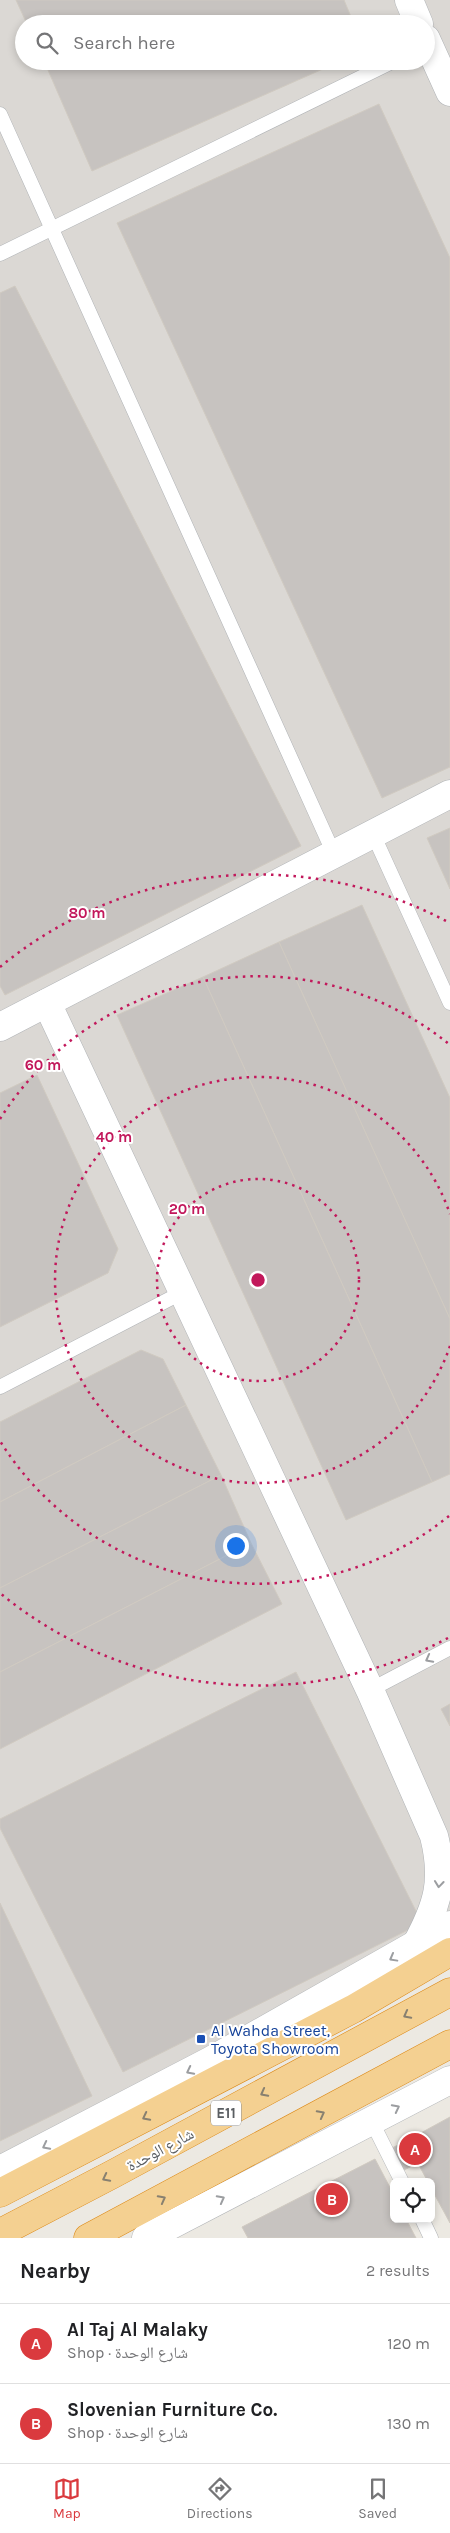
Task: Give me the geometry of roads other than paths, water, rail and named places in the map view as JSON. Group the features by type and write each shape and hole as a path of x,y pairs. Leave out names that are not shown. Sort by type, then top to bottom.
{"highway":[{"path":"0,2193 353,2009 450,1952"},
{"name":"شارع الوحدة","path":"0,2232 113,2174 450,1992"},
{"path":"88,2238 450,2044"}],"street":[{"path":"408,0 415,15"},
{"path":"435,60 450,92"},
{"path":"0,1027 450,794"},
{"path":"47,1003 442,1842 437,1902 416,1945"},
{"path":"0,2170 210,2061 450,1924"},
{"path":"146,2238 450,2080"}],"lane":[{"path":"0,254 376,70"},
{"path":"0,114 334,854"},
{"path":"373,834 450,1003"},
{"path":"0,1387 183,1292"},
{"path":"370,1690 450,1648"},
{"path":"371,2120 400,2178"},
{"path":"424,2223 431,2238"}],"place":[{"name":"Al Wahda Street, Toyota Showroom","path":"201,2039"},
{"name":"Al Taj Al Malaky","path":"415,2149"},
{"name":"Slovenian Furniture Co.","path":"332,2199"}]}
